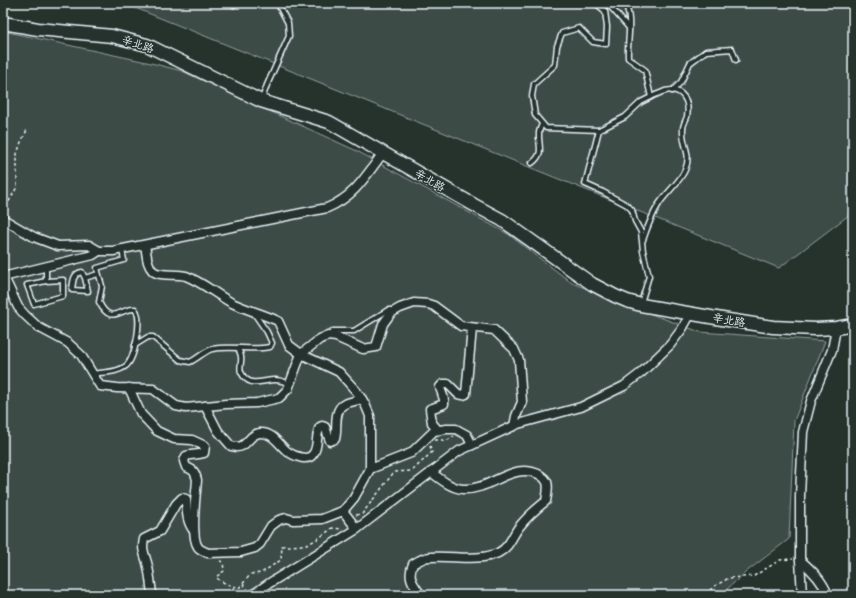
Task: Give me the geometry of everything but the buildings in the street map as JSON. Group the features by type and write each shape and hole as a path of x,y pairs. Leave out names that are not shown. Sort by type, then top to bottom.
{"main road":[{"name":"辛北路","path":"3,23 38,30 112,36 128,39 160,51 261,101 329,122 474,206 502,220 598,287 614,296 641,305 773,327 815,329 836,328 853,325"}],"street":[{"path":"3,219 34,237 58,246 89,245 99,251 122,250 327,208 350,195 383,153"},
{"path":"145,245 148,265 154,272 186,276 231,303 278,321 290,345 301,354 339,372 357,392 370,416 370,469 354,498 350,520"},
{"path":"99,251 93,255 3,277 18,307 31,322 68,343 81,355 100,386 153,390 176,406 186,408 257,403 278,398 288,389 301,354 320,339 328,336 336,337 363,349 376,347 383,324 391,313 414,303 428,304 434,306 461,326 494,330 514,349 520,360 522,402 516,416 514,426"},
{"path":"252,595 350,520 431,472 459,450 514,426 581,407 624,386 641,373 670,345 682,329 691,313"},
{"path":"438,430 432,423 430,409 444,404 445,399 440,387 443,384 448,384 458,394 466,394 472,328"},
{"path":"802,595 800,560 800,496 802,432 811,401 832,350 836,328"},
{"path":"129,388 141,414 157,431 174,439 192,440 205,446 204,453 197,455 191,454 186,456 184,461 186,467 194,470 197,480 194,531 195,542 198,548 208,552 242,552 255,548 260,544 271,526 279,520 286,518 293,520 350,520"},
{"path":"205,406 218,431 231,446 241,446 246,444 255,434 268,434 275,438 288,452 303,458 308,458 314,453 320,427 325,427 330,441 335,440 337,434 337,414 340,408 343,405 362,399"},
{"path":"370,469 411,453 434,431 446,428 456,429 468,435 472,445"},
{"path":"421,595 410,578 410,571 413,564 429,557 459,558 485,556 498,553 510,544 519,527 532,512 546,501 548,487 547,482 542,476 534,472 514,472 482,487 463,489 448,485 431,472"},
{"path":"152,595 148,564 144,556 142,546 144,540 160,530 176,504 182,498 186,499 189,525 194,531"},
{"path":"800,560 812,570 824,585 828,595"}],"lane":[{"path":"225,3 234,5 236,3"},
{"path":"261,101 289,36 288,23 275,3"},
{"path":"591,3 598,5 608,4 629,28"},
{"path":"625,3 628,9 628,58 646,70 651,97"},
{"path":"598,5 605,11 607,27 606,44 593,42 579,28 562,33 557,46 554,65 534,84 532,96 535,115 546,128 599,130 624,117 641,102 651,97 666,91 677,92 684,96 688,104 687,118 682,127 683,140 688,151 685,171 659,204 646,230 642,243"},
{"path":"672,91 680,82 690,63 706,51 732,49 736,60"},
{"path":"532,163 538,158 540,153 539,133 542,124"},
{"path":"599,130 585,184 627,205 632,210 635,221 641,232 649,276 641,305"},
{"path":"92,374 113,371 125,366 130,361 135,345 139,319 138,312 135,309 129,309 113,315 107,312 100,302 102,286 97,268 124,260 122,250"},
{"path":"46,267 46,281"},
{"path":"82,272 88,291 72,290 72,287 74,276 82,272"},
{"path":"84,278 98,274"},
{"path":"63,280 63,296 34,304 27,285 46,281 63,280"},
{"path":"63,288 72,287"},
{"path":"328,336 333,331 354,331 388,310 396,310"},
{"path":"135,345 148,337 152,337 180,360 190,362 211,350 270,347 272,343 267,332 253,312"},
{"path":"238,348 241,356 240,367 245,378 256,383 274,380 283,381 290,384"}],"path":[{"path":"3,212 17,187 17,154 28,128"},
{"path":"208,552 223,562 224,571 216,577 221,582 228,583 239,588 251,574 260,573 281,560 282,546 299,546 316,541 332,528 344,529 350,520 362,514 394,472 412,471 432,452 429,447 434,440 448,440 463,432"},
{"path":"706,595 713,587 729,578 754,576 780,560 800,560"},
{"path":"230,595 235,586"}],"shaded area":[{"path":"123,3 853,3 853,212 779,268"},
{"path":"3,31 182,71 357,151 508,234 572,283 643,311 700,332 825,341 794,421 789,539 746,572 725,591 724,595 3,595"}]}
